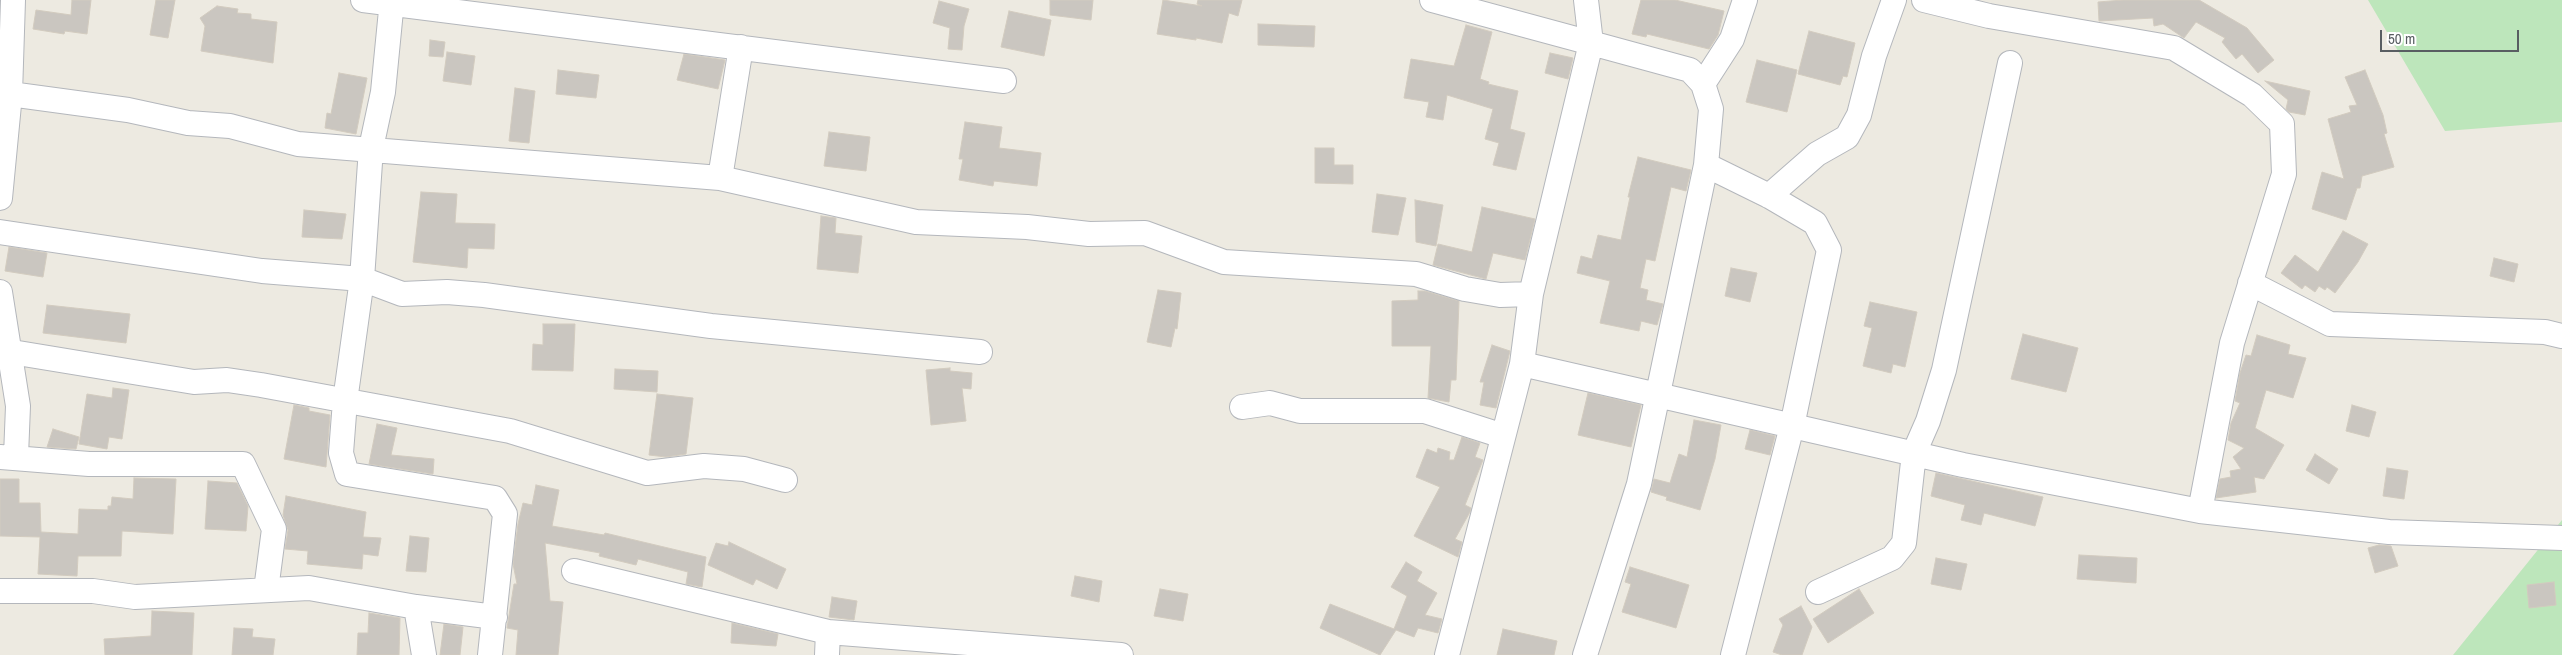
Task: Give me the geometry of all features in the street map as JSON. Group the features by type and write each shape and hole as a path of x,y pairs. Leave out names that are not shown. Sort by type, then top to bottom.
{"street":[{"path":"0,198 5,93 13,0"},
{"path":"363,0 392,2 1004,81"},
{"path":"1432,0 1690,70 1703,84 1711,109 1706,165 1639,484 1585,655"},
{"path":"1447,655 1522,364 1531,294 1591,42 1586,0"},
{"path":"1703,84 1732,39 1745,0"},
{"path":"1769,196 1817,154 1847,137 1859,115 1874,56 1894,0"},
{"path":"1924,0 1989,16 2174,48 2252,95 2282,124 2284,174 2232,343 2200,511"},
{"path":"392,2 383,92 371,148 362,279 345,401 341,453 347,474 495,498 505,514 490,655"},
{"path":"720,178 741,48"},
{"path":"1818,592 1892,558 1904,543 1914,453 1928,420 1944,370 2010,63"},
{"path":"5,93 128,110 188,123 230,126 298,144 371,148 720,178 916,222 1027,227 1089,234 1145,233 1224,262 1416,274 1500,295 1531,294"},
{"path":"1706,165 1769,196 1815,223 1829,250 1792,426 1733,655"},
{"path":"0,232 262,271 362,279 402,294 447,292 484,295 712,326 980,352"},
{"path":"2250,283 2330,324 2536,332 2562,336"},
{"path":"0,292 5,350 18,406 8,456 89,464 243,464 274,529 266,590"},
{"path":"5,350 194,382 227,380 261,385 510,430 647,473 704,466 744,469 784,480"},
{"path":"1522,364 1963,465 2200,511 2389,532 2562,538"},
{"path":"1242,407 1270,403 1300,411 1425,412 1503,436"},
{"path":"574,571 828,643 1121,655"},
{"path":"0,591 93,592 135,597 309,588 416,607 495,617"},
{"path":"416,607 424,655"}],"green space":[{"path":"2368,0 2562,0 2562,122 2445,131"},
{"path":"2562,520 2562,655 2453,655"}],"building":[{"path":"72,0 91,0 87,34 65,31 64,34 33,29 36,10 71,15"},
{"path":"156,0 175,0 168,38 150,35"},
{"path":"1050,0 1093,0 1091,20 1050,15"},
{"path":"1163,0 1202,6 1197,4 1198,0 1242,0 1238,16 1229,13 1222,43 1157,34"},
{"path":"1641,0 1675,0 1724,11 1718,35 1709,49 1647,34 1646,37 1632,34"},
{"path":"2123,0 2199,0 2247,28 2274,60 2258,73 2242,54 2236,59 2222,42 2225,38 2196,22 2184,38 2163,24 2154,26 2153,18 2099,21 2098,2"},
{"path":"939,1 969,9 964,26 962,50 948,49 950,28 933,23"},
{"path":"217,6 238,9 237,13 251,14 251,19 277,22 273,63 201,51 205,26 200,18"},
{"path":"1009,11 1051,20 1044,56 1001,47"},
{"path":"1258,24 1315,26 1314,47 1258,45"},
{"path":"1466,25 1492,32 1480,79 1489,82 1488,84 1518,91 1510,129 1525,133 1516,170 1493,165 1499,143 1485,139 1493,109 1447,95 1443,120 1426,117 1429,102 1404,98 1411,59 1454,66"},
{"path":"1809,31 1855,43 1847,77 1843,76 1840,85 1798,74"},
{"path":"430,40 445,42 443,57 429,56"},
{"path":"447,52 475,56 471,85 443,81"},
{"path":"1550,53 1573,58 1568,79 1545,73"},
{"path":"684,54 725,60 718,89 677,80"},
{"path":"1757,60 1797,70 1787,112 1746,102"},
{"path":"558,70 599,75 596,98 556,94"},
{"path":"2365,70 2383,115 2387,133 2384,134 2394,167 2362,176 2360,188 2357,188 2346,220 2312,209 2322,172 2344,179 2328,119 2351,112 2349,106 2357,105 2345,77"},
{"path":"339,73 367,78 356,134 325,128 327,113 331,114"},
{"path":"2265,81 2310,91 2305,115 2289,112 2286,109 2288,100"},
{"path":"515,88 535,91 529,143 509,141"},
{"path":"965,122 1002,127 999,148 1041,153 1037,186 994,181 993,186 959,180 963,159 959,159"},
{"path":"829,132 870,137 866,171 824,166"},
{"path":"1315,148 1334,148 1334,165 1353,165 1353,184 1315,183"},
{"path":"1638,157 1691,170 1686,191 1671,187 1655,261 1646,259 1640,288 1648,290 1646,300 1663,304 1657,325 1641,321 1639,331 1600,323 1610,281 1577,273 1581,256 1592,259 1598,235 1621,240 1630,197 1628,197"},
{"path":"421,192 457,194 455,223 495,224 494,249 468,248 467,268 413,262"},
{"path":"1377,194 1406,198 1398,235 1372,232"},
{"path":"1415,200 1443,205 1436,246 1416,242"},
{"path":"1482,207 1535,219 1525,260 1493,253 1486,279 1433,265 1438,244 1472,252"},
{"path":"304,210 346,214 342,239 302,237"},
{"path":"821,216 836,218 835,233 862,236 858,273 817,269"},
{"path":"2343,231 2368,244 2358,262 2335,293 2327,287 2325,290 2319,286 2315,292 2305,285 2302,289 2281,273 2295,255 2318,272"},
{"path":"9,247 47,253 43,277 5,271"},
{"path":"2494,258 2518,264 2514,282 2490,276"},
{"path":"1731,268 1757,273 1750,302 1725,296"},
{"path":"1158,290 1181,293 1177,329 1175,328 1171,347 1147,342"},
{"path":"1418,291 1425,291 1459,301 1456,380 1451,380 1449,402 1428,398 1431,346 1392,346 1392,301 1418,300"},
{"path":"1870,302 1917,312 1905,367 1893,364 1891,373 1863,366 1872,328 1864,326"},
{"path":"47,305 130,314 126,343 43,333"},
{"path":"543,324 575,324 573,371 532,370 533,344 543,345"},
{"path":"2023,334 2078,348 2066,392 2011,379"},
{"path":"2257,335 2290,345 2288,354 2306,358 2293,398 2266,390 2255,428 2284,445 2264,479 2254,477 2256,492 2216,498 2220,479 2231,477 2230,471 2241,469 2233,457 2244,448 2228,440 2231,423 2240,403 2235,401 2240,373 2246,355 2251,356"},
{"path":"1492,345 1510,351 1496,408 1480,405 1484,382 1480,382"},
{"path":"950,368 950,371 972,373 971,389 962,388 966,421 931,425 926,370"},
{"path":"615,369 658,371 657,392 614,389"},
{"path":"113,388 129,390 122,439 109,437 107,449 79,444 87,394 112,398"},
{"path":"1588,393 1641,405 1631,447 1578,435"},
{"path":"657,394 693,398 686,454 666,457 649,455"},
{"path":"294,405 309,408 309,411 330,415 326,467 284,459"},
{"path":"2352,405 2376,412 2369,437 2346,431"},
{"path":"1694,420 1721,425 1715,459 1700,510 1666,500 1667,497 1651,492 1654,479 1670,483 1679,454 1687,457"},
{"path":"377,424 397,428 391,455 434,459 433,474 369,464"},
{"path":"53,429 79,437 76,449 47,447"},
{"path":"1750,430 1775,436 1770,455 1745,449"},
{"path":"1462,437 1480,443 1475,457 1483,460 1465,505 1471,508 1470,512 1455,539 1462,542 1458,557 1414,536 1440,487 1416,477 1427,449 1437,453 1438,448 1450,452 1449,460 1454,460"},
{"path":"2315,454 2338,469 2329,484 2306,470"},
{"path":"2387,468 2408,471 2404,499 2383,496"},
{"path":"1936,473 2043,497 2035,526 1984,513 1981,525 1961,520 1965,505 1931,496"},
{"path":"134,478 176,479 173,534 122,531 121,556 78,556 77,576 38,574 40,537 0,536 0,479 19,479 19,503 40,503 41,532 78,534 79,509 108,510 108,506 111,506 112,497 133,499"},
{"path":"208,481 237,483 248,506 246,531 205,529"},
{"path":"536,485 559,490 552,526 604,535 605,533 706,557 702,587 686,584 688,572 638,559 636,565 599,556 600,553 545,543 550,601 563,602 558,655 516,655 518,630 507,628 514,584 517,584 513,564 518,524 523,503 532,505"},
{"path":"286,496 366,512 363,537 381,538 378,556 363,554 362,569 307,564 308,551 285,549 288,530 283,515"},
{"path":"410,536 429,538 426,572 406,571"},
{"path":"729,542 786,569 777,589 756,579 753,585 708,565 716,543 728,546"},
{"path":"2379,545 2391,546 2398,566 2375,573 2368,548"},
{"path":"2079,555 2137,558 2136,583 2077,579"},
{"path":"1936,558 1967,564 1961,590 1931,584"},
{"path":"1406,562 1422,572 1417,581 1437,593 1425,615 1442,619 1438,633 1418,628 1414,637 1396,630 1380,655 1320,628 1330,604 1394,629 1407,596 1391,587"},
{"path":"1630,567 1689,585 1676,628 1622,612 1631,584 1625,582"},
{"path":"1075,576 1102,581 1099,602 1071,596"},
{"path":"2554,582 2556,605 2529,608 2527,585"},
{"path":"1160,589 1188,594 1183,621 1154,616"},
{"path":"1859,589 1874,613 1828,643 1813,619"},
{"path":"832,597 857,601 854,620 829,617"},
{"path":"1801,606 1812,627 1802,655 1782,655 1773,652 1783,625 1779,619"},
{"path":"152,611 194,613 192,655 105,655 104,639 151,636"},
{"path":"369,613 400,618 399,655 357,655 358,633 368,633"},
{"path":"732,623 778,634 776,646 731,643"},
{"path":"444,624 463,627 460,655 440,655"},
{"path":"234,628 253,629 252,637 275,639 273,655 232,655"},
{"path":"1503,629 1557,641 1554,655 1497,655"}]}
